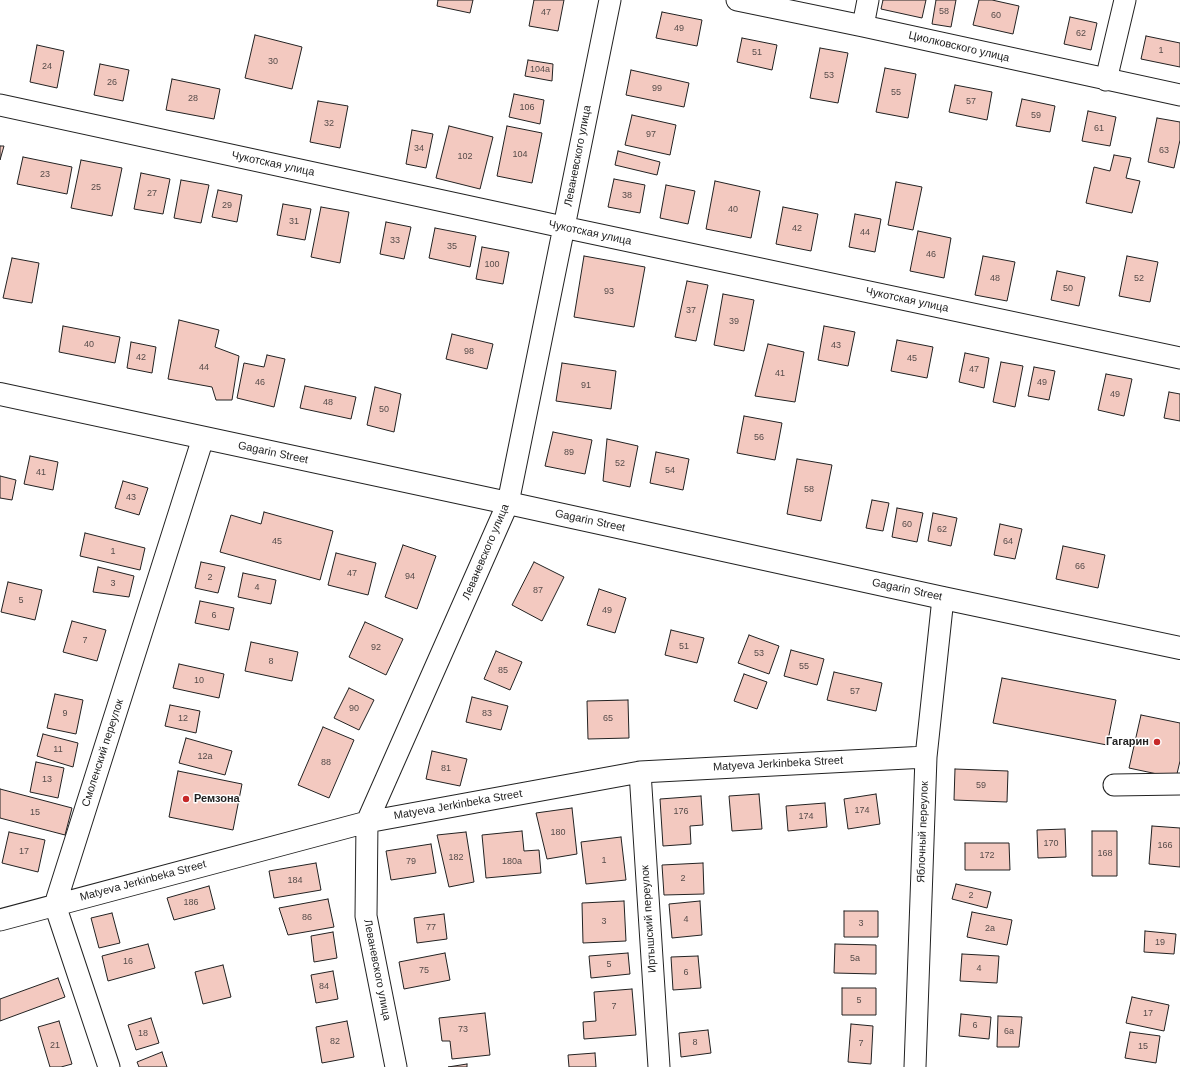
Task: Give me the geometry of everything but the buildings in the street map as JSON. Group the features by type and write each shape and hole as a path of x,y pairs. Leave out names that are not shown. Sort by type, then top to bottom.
{"main road":[{"name":"Gagarin Street","path":"0,394 1180,648"}],"street":[{"name":"Леваневского улица","path":"396,1067 366,916 368,822 508,503 610,0"},
{"name":"Циолковского улица","path":"737,0 1180,95"},
{"path":"863,26 868,0"},
{"path":"1106,80 1126,0"},
{"name":"Чукотская улица","path":"0,105 563,227 1180,358"},
{"name":"Смоленский переулок","path":"55,904 203,438"},
{"name":"Яблочный переулок","path":"915,1067 926,757 944,598"},
{"name":"Matyeva Jerkinbeka Street","path":"0,920 55,904 368,822 640,772 926,757"},
{"name":"Иртышский переулок","path":"640,772 658,1067"},
{"path":"1114,785 1180,784"},
{"path":"55,904 109,1067"}],"place":[{"name":"Гагарин","path":"1157,742"},
{"name":"Ремзона","path":"186,799"}]}
